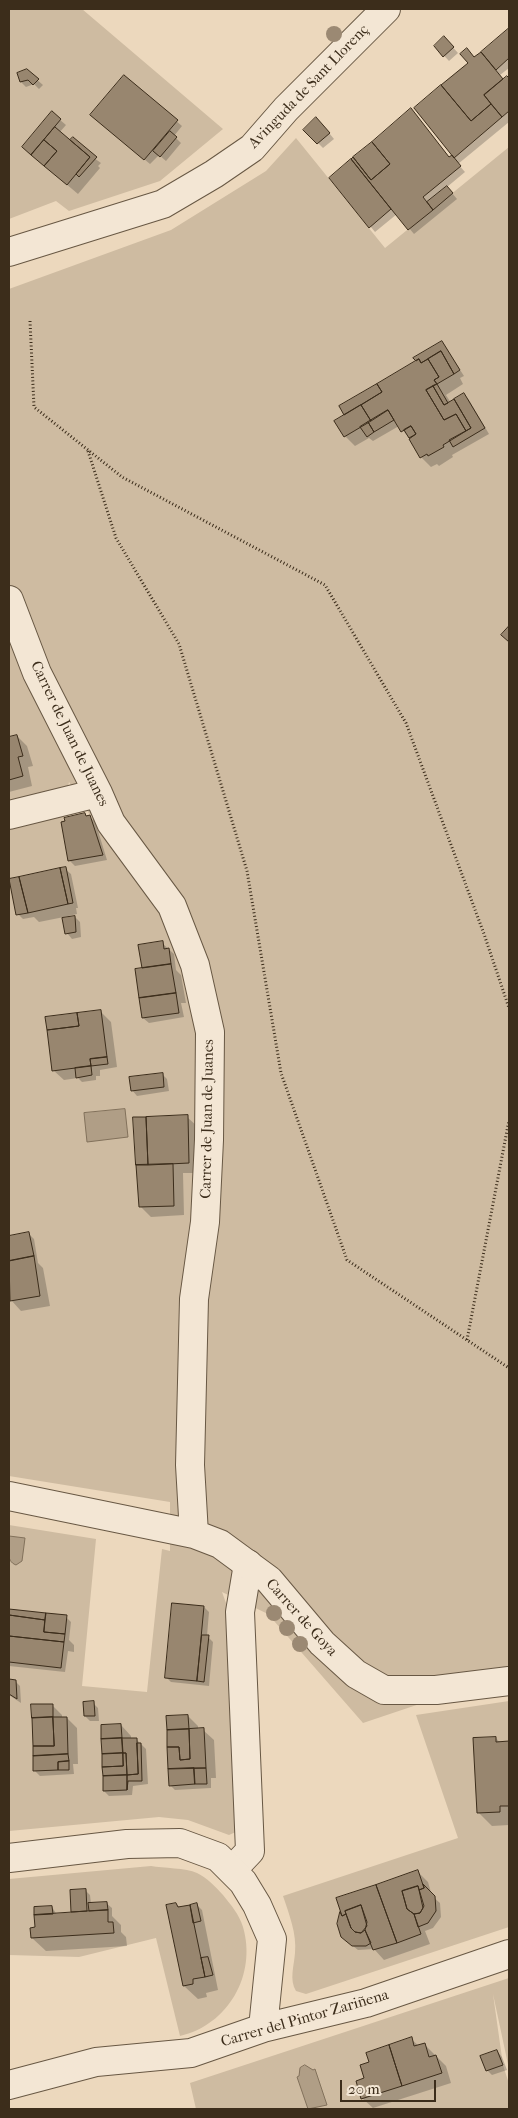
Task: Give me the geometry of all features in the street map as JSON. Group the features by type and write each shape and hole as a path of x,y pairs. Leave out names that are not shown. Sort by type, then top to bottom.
{"street":[{"name":"Avinguda de Sant Llorenç","path":"9,252 163,204 214,174 252,148 293,102 386,9"},
{"name":"Carrer de Juan de Juanes","path":"9,600 37,674 98,793 111,823 172,906 195,964 210,1032 209,1140 205,1222 194,1299 190,1465 194,1534"},
{"path":"9,815 98,793"},
{"name":"Carrer de Goya","path":"9,1496 194,1534 220,1544 269,1580 322,1643 356,1674 384,1690 436,1690 509,1681"},
{"path":"232,1870 250,1851 240,1612 248,1564"},
{"path":"9,1858 127,1844 180,1843 218,1857 243,1882 257,1905 272,1938 263,2028"},
{"name":"Carrer del Pintor Zariñena","path":"9,2085 96,2062 191,2053 263,2028 366,2003 509,1954"}],"path":[{"path":"30,321 34,408 122,477 325,585 406,724 484,934 509,1008"},
{"path":"88,450 116,538 179,644 247,871 281,1073 347,1260 509,1368"},
{"path":"467,1340 509,1120"}],"shaded area":[{"path":"9,9 82,9 223,129 160,181 69,211 56,201 9,219"},
{"path":"296,138 385,248 509,147 509,1674 363,1723 268,1614 222,1592 226,1603 240,1825 238,1831 229,1835 188,1820 159,1817 9,1831 9,1525 96,1539 82,1686 147,1692 162,1549 170,1551 170,1502 9,1476 9,825 61,813 64,821 64,818 85,813 86,816 90,815 69,782 68,787 9,806 9,289 171,230 266,171"},
{"path":"125,1109 128,1137 87,1142 84,1113"},
{"path":"9,1536 25,1538 22,1561 16,1565 9,1557"},
{"path":"509,1701 509,1927 306,1994 296,1991 292,1978 295,1939 283,1896 458,1838 416,1715"},
{"path":"151,1866 181,1869 201,1875 214,1885 232,1906 243,1927 246,1963 242,1980 235,1995 225,2009 212,2021 197,2030 180,2036 156,1938 79,1957 9,1955 9,1879"},
{"path":"509,1978 509,2069 493,1994 503,2065 509,2084 509,2109 196,2109 190,2083"},
{"path":"305,2065 313,2070 315,2069 327,2105 308,2109 297,2077 299,2076 300,2068"}],"building":[{"path":"509,28 509,58 496,70 481,52"},
{"path":"444,36 454,47 443,57 434,46"},
{"path":"467,48 474,57 481,52 503,79 484,95 491,104 471,121 441,85 468,63 460,54"},
{"path":"27,69 39,79 33,85 28,80 20,82 17,73"},
{"path":"124,75 178,120 144,160 90,115"},
{"path":"507,76 509,78 509,111 502,117 484,95"},
{"path":"441,85 471,121 491,104 502,117 454,158 414,108"},
{"path":"411,108 449,157 452,155 461,166 423,197 433,210 408,230 351,159 353,157 371,180 390,164 372,142"},
{"path":"52,111 61,119 31,155 22,147"},
{"path":"316,117 330,133 317,144 303,130"},
{"path":"55,127 90,157 67,185 44,166 57,151 44,140"},
{"path":"170,131 177,137 160,157 153,151"},
{"path":"73,137 97,157 79,177 76,174 90,157 70,140"},
{"path":"44,140 57,151 44,166 31,155"},
{"path":"372,142 390,164 371,180 353,157"},
{"path":"351,159 391,209 369,228 329,178"},
{"path":"447,186 453,193 433,210 427,202"},
{"path":"442,341 460,370 454,374 441,351 421,363 419,359 416,361 413,358"},
{"path":"441,351 454,374 437,384 434,380 439,377 428,359"},
{"path":"419,359 421,363 428,359 439,377 434,380 437,384 426,390 444,420 456,414 466,431 443,445 444,447 428,456 427,454 420,458 409,439 416,434 411,426 401,432 388,410 371,421 361,405 382,392 377,384"},
{"path":"377,384 382,392 344,415 339,406"},
{"path":"437,384 448,403 444,405 433,386"},
{"path":"433,386 444,405 454,399 471,428 466,431 456,414 444,420 426,390"},
{"path":"464,393 485,428 453,447 449,440 471,428 454,399"},
{"path":"361,405 371,421 344,437 334,421"},
{"path":"388,410 394,420 374,432 368,422"},
{"path":"368,422 374,432 367,437 360,427"},
{"path":"411,426 416,434 409,438 404,430"},
{"path":"509,626 509,642 501,635"},
{"path":"17,735 23,756 18,757 23,776 9,780 9,737"},
{"path":"85,813 86,816 90,815 103,855 68,861 61,822 65,821 64,818"},
{"path":"66,867 73,903 68,904 60,868"},
{"path":"60,868 68,904 28,913 19,877"},
{"path":"19,877 28,913 16,915 9,879"},
{"path":"75,916 76,932 65,934 62,918"},
{"path":"163,941 164,949 169,948 171,964 142,968 138,945"},
{"path":"171,964 176,993 139,998 135,969"},
{"path":"176,993 179,1013 142,1018 139,998"},
{"path":"101,1010 107,1057 90,1059 91,1066 52,1071 47,1030 79,1026 77,1013"},
{"path":"77,1013 79,1026 47,1030 45,1017"},
{"path":"107,1057 108,1064 91,1066 90,1059"},
{"path":"91,1066 92,1075 76,1078 75,1068"},
{"path":"163,1073 164,1087 131,1091 129,1077"},
{"path":"188,1115 189,1163 148,1165 146,1117"},
{"path":"133,1117 146,1117 148,1165 136,1165"},
{"path":"173,1164 174,1206 139,1207 136,1165"},
{"path":"29,1232 34,1256 9,1261 9,1236"},
{"path":"34,1256 40,1296 10,1301 9,1261"},
{"path":"172,1603 204,1606 197,1681 165,1678"},
{"path":"9,1609 46,1613 45,1620 9,1615"},
{"path":"46,1613 67,1615 65,1634 44,1632"},
{"path":"9,1615 45,1620 44,1632 65,1634 64,1642 9,1636"},
{"path":"202,1635 209,1635 204,1682 197,1681"},
{"path":"9,1636 64,1642 61,1668 9,1662"},
{"path":"9,1679 16,1680 17,1699 9,1694"},
{"path":"94,1701 95,1716 84,1716 83,1702"},
{"path":"31,1704 53,1704 53,1717 32,1718"},
{"path":"188,1715 189,1729 167,1730 166,1716"},
{"path":"53,1717 67,1717 68,1754 33,1756 33,1746 54,1746"},
{"path":"53,1717 54,1746 33,1746 32,1718"},
{"path":"121,1724 122,1738 101,1739 101,1725"},
{"path":"204,1728 206,1768 168,1769 167,1747 179,1747 180,1760 190,1759 189,1729"},
{"path":"189,1729 190,1759 180,1760 179,1747 167,1747 167,1730"},
{"path":"496,1737 496,1742 509,1741 509,1806 500,1806 500,1812 477,1813 473,1738"},
{"path":"122,1738 123,1753 102,1754 101,1739"},
{"path":"122,1738 137,1738 138,1774 127,1775 126,1753 123,1753"},
{"path":"137,1743 141,1743 142,1781 128,1781 127,1790 127,1775 138,1774"},
{"path":"123,1753 123,1766 102,1767 102,1754"},
{"path":"123,1753 126,1753 127,1775 103,1776 102,1767 123,1766"},
{"path":"68,1754 69,1761 58,1762 58,1770 33,1771 33,1756"},
{"path":"69,1761 69,1770 58,1770 58,1762"},
{"path":"194,1768 195,1784 169,1786 168,1769"},
{"path":"194,1768 206,1768 207,1784 195,1784"},
{"path":"127,1775 127,1790 103,1791 103,1776"},
{"path":"418,1870 424,1888 419,1890 418,1886 402,1891 407,1909 414,1914 421,1934 397,1943 376,1885"},
{"path":"423,1884 435,1896 436,1911 428,1923 418,1927 414,1914 420,1913 423,1908 419,1890 424,1888"},
{"path":"376,1885 397,1943 373,1950 365,1930 367,1922 361,1905 345,1911 346,1914 342,1916 336,1898"},
{"path":"418,1886 424,1906 420,1913 414,1914 407,1909 402,1891"},
{"path":"86,1889 87,1911 71,1912 70,1890"},
{"path":"107,1902 108,1910 89,1911 88,1903"},
{"path":"176,1903 178,1907 190,1905 205,1977 193,1979 193,1984 183,1986 166,1905"},
{"path":"197,1903 201,1921 193,1923 190,1905"},
{"path":"361,1905 367,1926 361,1933 355,1932 351,1928 345,1911"},
{"path":"52,1906 53,1914 34,1915 34,1907"},
{"path":"108,1910 108,1922 113,1922 114,1933 31,1938 30,1928 35,1927 34,1915"},
{"path":"340,1912 342,1916 346,1914 351,1928 355,1932 361,1933 365,1930 371,1943 366,1946 352,1946 341,1937 337,1924"},
{"path":"208,1957 213,1975 205,1977 201,1958"},
{"path":"412,2037 414,2046 425,2043 429,2057 436,2055 442,2073 402,2086 389,2045"},
{"path":"389,2045 402,2086 361,2099 356,2081 364,2078 360,2065 369,2062 366,2053"},
{"path":"497,2050 503,2065 486,2071 480,2056"}]}
